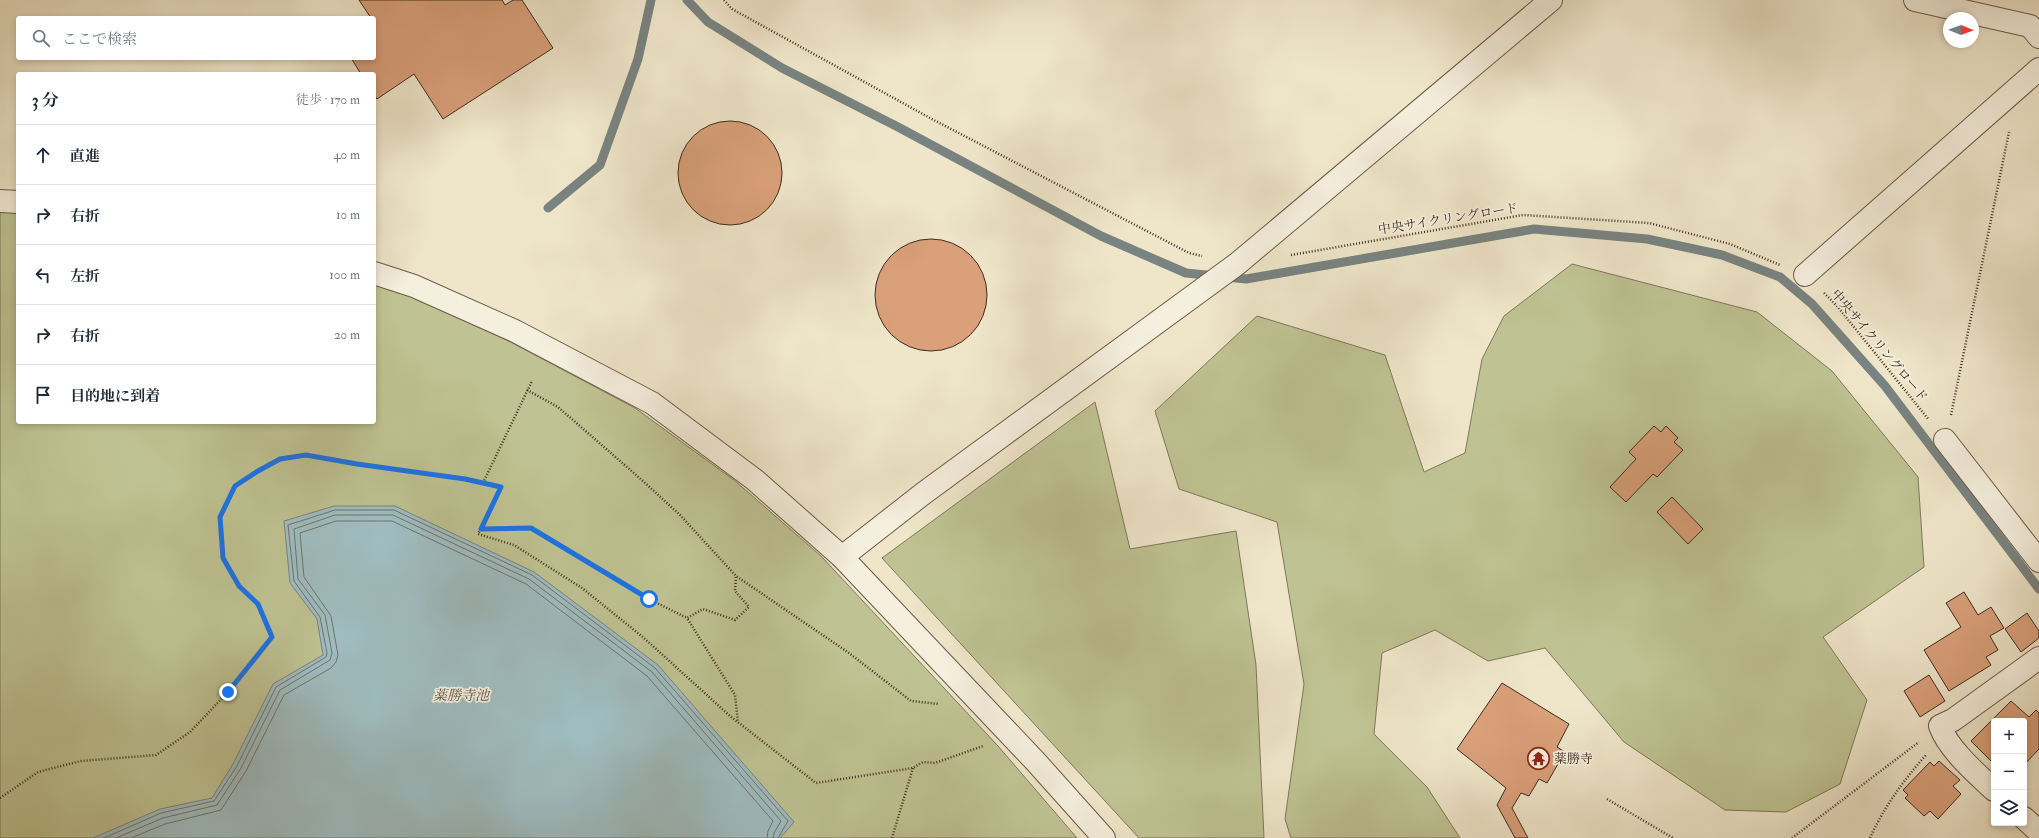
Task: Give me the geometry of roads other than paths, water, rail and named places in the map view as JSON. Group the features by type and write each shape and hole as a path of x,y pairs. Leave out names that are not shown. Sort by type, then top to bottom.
{"street":[{"path":"842,557 924,493 1237,264 1551,0"},
{"path":"1915,0 2030,26 2039,37"},
{"path":"1805,275 2018,90 2039,69"},
{"path":"0,201 16,202"},
{"path":"376,274 414,286 515,331 652,403 755,480 842,557 1036,762 1104,838"},
{"path":"1946,440 2039,561"},
{"path":"1991,787 1975,772 1942,731 1953,720 2039,658"},
{"path":"2027,821 2039,832"}],"water":[{"name":"薬勝寺池","path":"334,506 395,506 534,572 658,665 794,822 780,838 93,838 160,809 212,798 233,764 273,684 323,655 317,619 290,583 284,521"}],"waterway":[{"path":"548,208 600,165 638,59 651,0"},
{"path":"687,0 708,22 782,68 898,127 1101,236 1186,273 1246,279 1534,229 1647,239 1722,255 1780,277 1812,304 1885,386 2039,589"}],"place":[{"name":"薬勝寺","path":"1538,758"}]}
